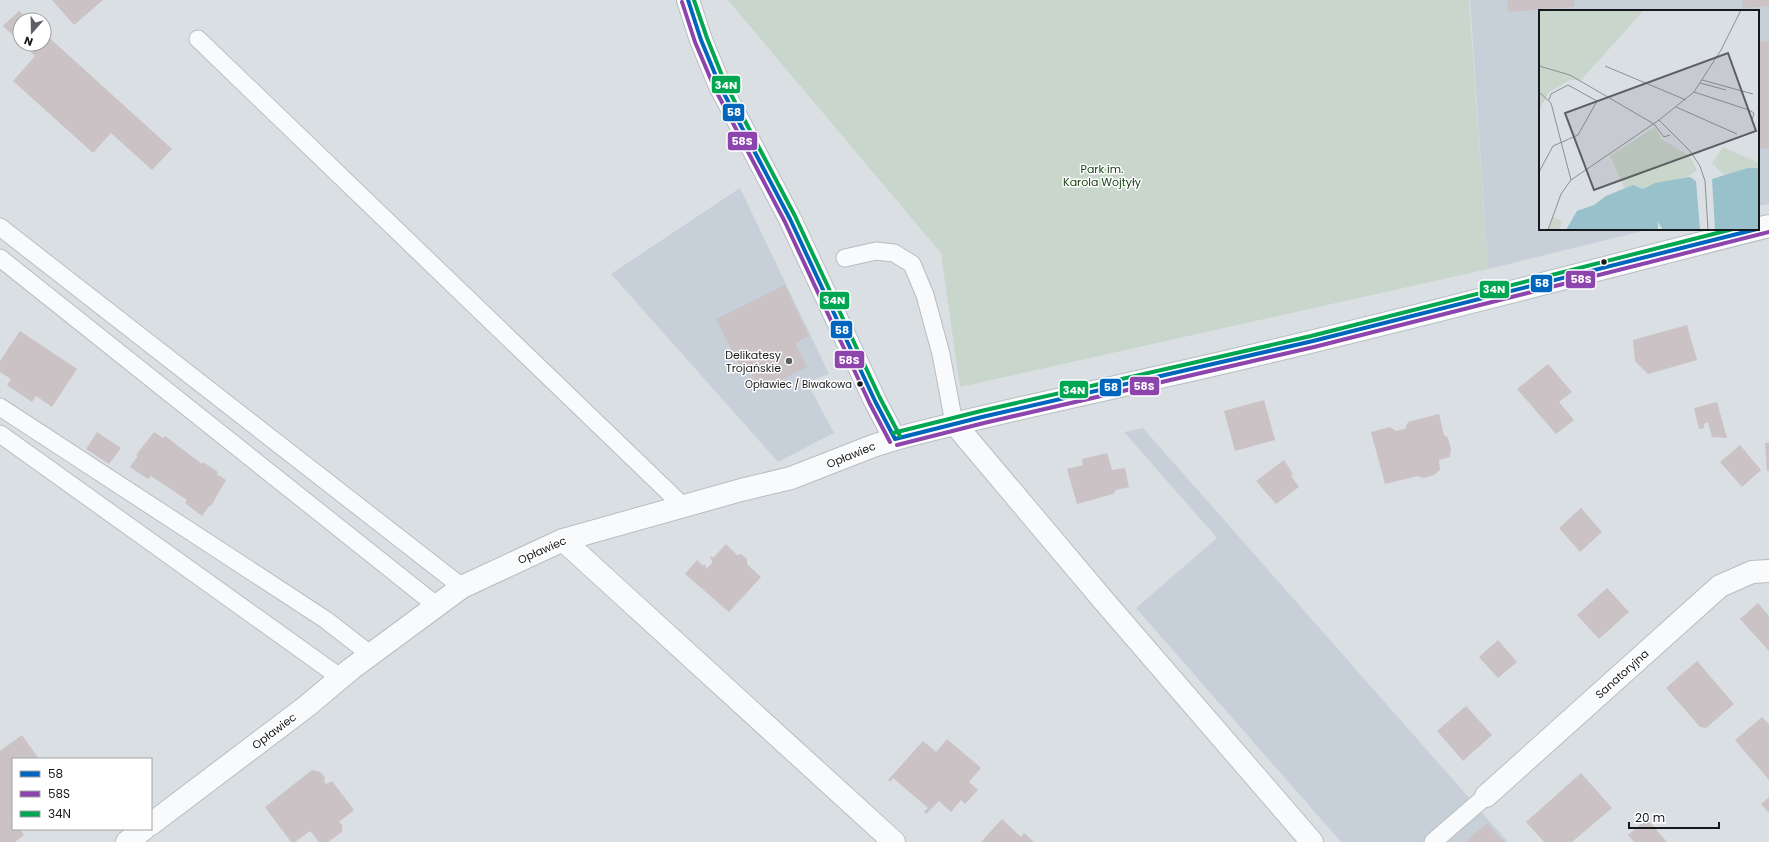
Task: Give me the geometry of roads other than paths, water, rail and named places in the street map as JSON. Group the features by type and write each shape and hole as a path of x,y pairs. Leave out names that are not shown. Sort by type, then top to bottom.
{"street":[{"path":"688,0 701,40 720,86 790,219 875,401 895,439"},
{"name":"Opławiec","path":"1759,229 1769,226"},
{"name":"Opławiec","path":"152,823 307,706 340,678 462,587 563,540 683,506 791,478 873,446 954,423 1246,358 1516,292 1754,230"},
{"path":"954,423 1109,607 1312,842"},
{"path":"563,540 894,842"},
{"name":"Sanatoryjna","path":"1486,796 1720,586 1752,572 1769,571"},
{"path":"128,842 143,830"}],"lane":[{"path":"198,39 683,506"},
{"path":"0,227 462,587"},
{"path":"846,258 876,250 894,253 912,264 925,295 939,347 954,423"},
{"path":"0,258 437,606"},
{"path":"0,407 326,620 371,655"},
{"path":"0,434 340,678"},
{"path":"1433,842 1486,796"}],"place":[{"name":"Delikatesy Trojańskie","path":"789,361"},
{"name":"Opławiec / Biwakowa","path":"860,384"}],"park label":[{"name":"Park im. Karola Wojtyły","path":"1102,175"}]}
